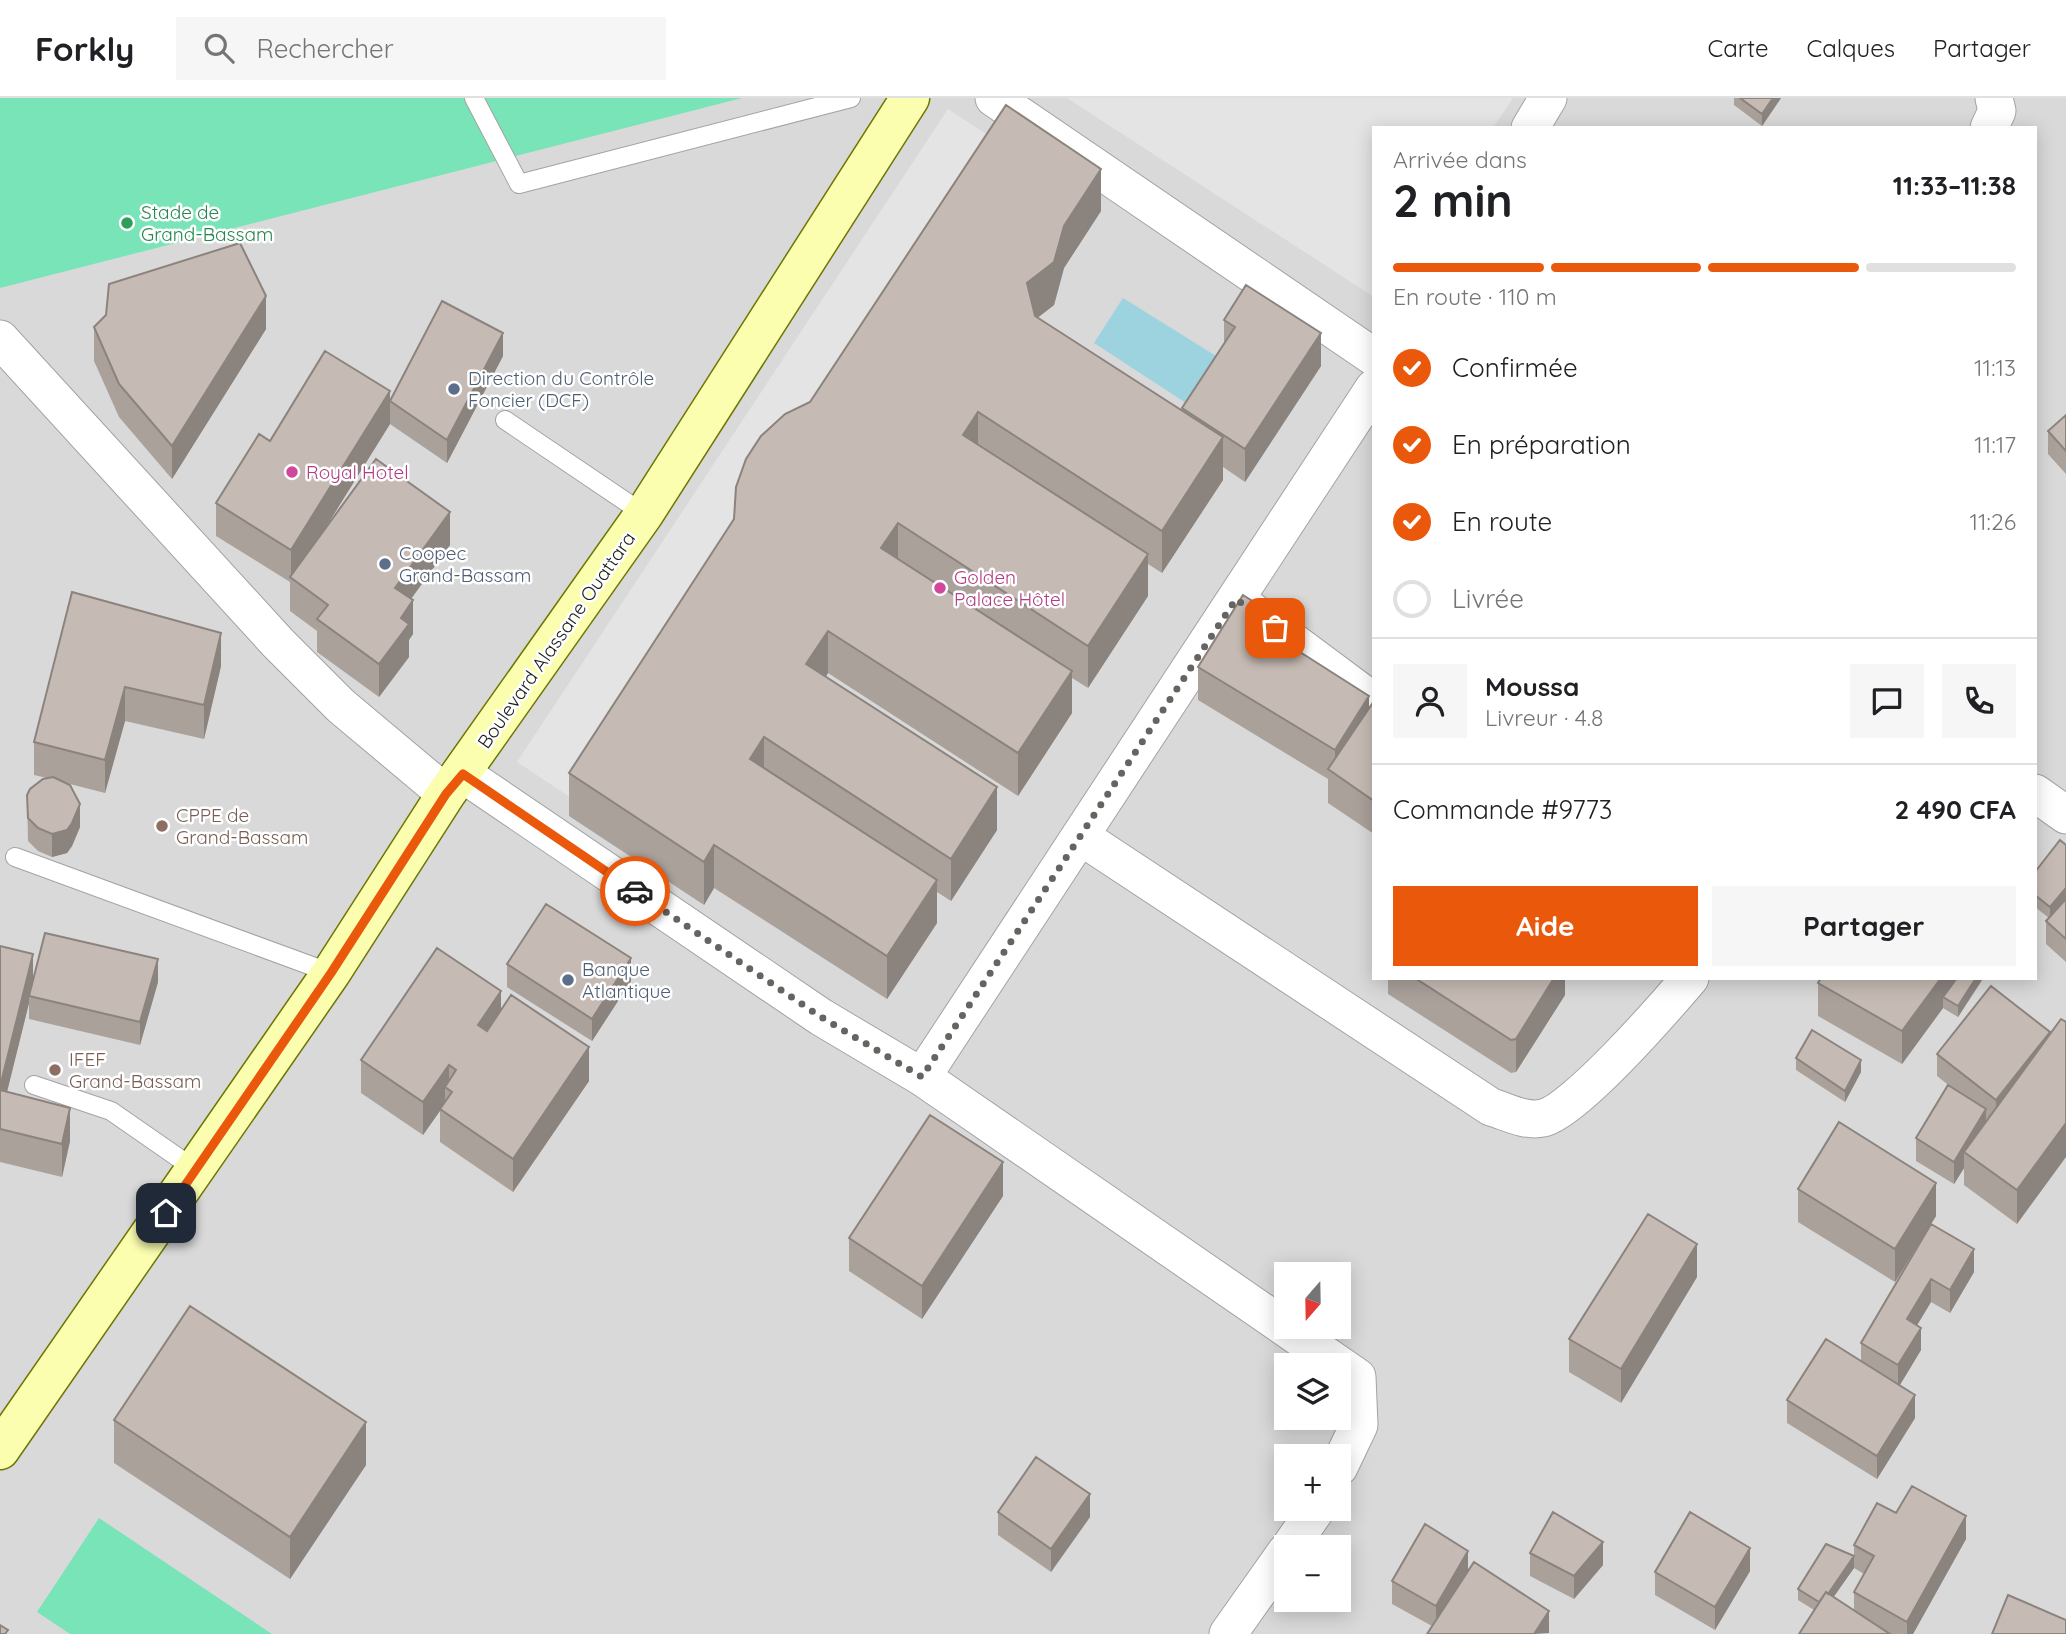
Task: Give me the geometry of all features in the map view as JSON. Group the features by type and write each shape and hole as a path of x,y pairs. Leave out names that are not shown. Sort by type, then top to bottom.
{"street":[{"name":"Boulevard Alassane Ouattara","path":"0,1450 196,1170 331,973 455,784 644,514 910,98"},
{"path":"994,98 1372,356"},
{"path":"1531,126 1548,98"},
{"path":"1990,126 1997,111 1994,98"},
{"path":"0,339 209,570 323,688 455,784 821,1017 922,1077 1357,1377 1359,1425 1350,1444"},
{"path":"922,1077 1372,391"},
{"path":"1236,599 1372,701"},
{"path":"2037,794 2066,815"},
{"path":"1080,836 1491,1107 1527,1119 1545,1118 1571,1101 1638,1038 1688,980"},
{"path":"1228,1634 1274,1569"}],"lane":[{"path":"474,98 519,184 851,98"},
{"path":"505,420 644,514"},
{"path":"15,857 331,973"},
{"path":"34,1085 111,1111 196,1170"}],"shaded area":[{"path":"0,98 2066,98 2066,1634 0,1634"},
{"path":"1067,98 1513,98 1494,126 1372,126 1372,296"},
{"path":"948,109 1006,147 576,801 517,762"}],"green space":[{"name":"Stade de Grand-Bassam","path":"0,98 742,98 0,288"},
{"path":"99,1518 272,1634 70,1634 37,1612"}],"water":[{"path":"1123,298 1216,356 1186,403 1094,343"}],"building":[{"path":"1740,98 1773,98 1762,114"},
{"path":"1006,105 1101,169 1064,226 1054,262 1027,283 1035,316 1223,437 1162,531 978,412 963,435 1148,554 1088,646 898,523 881,548 1072,671 1018,753 828,631 806,664 997,787 951,859 764,737 750,759 937,880 887,956 714,845 704,862 569,773 734,519 736,487 746,459 761,436 785,414 810,402"},
{"path":"240,243 266,296 172,446 119,384 94,327 106,315 109,284"},
{"path":"1246,285 1321,333 1245,449 1182,408 1235,327 1224,320"},
{"path":"442,301 503,333 447,440 390,401"},
{"path":"325,351 390,391 291,550 216,503 259,434 270,441"},
{"path":"2066,415 2066,451 2048,431"},
{"path":"376,459 450,512 395,588 413,600 401,618 409,624 379,664 317,619 328,605 290,577"},
{"path":"72,592 221,633 204,705 125,687 105,760 34,742"},
{"path":"1243,595 1276,616 1267,631 1369,696 1335,750 1198,667"},
{"path":"1372,704 1372,800 1328,769"},
{"path":"53,777 70,785 80,804 67,830 52,834 38,828 28,818 27,795 30,789 43,779"},
{"path":"2060,840 2066,845 2066,888 2050,907 2037,897 2037,869"},
{"path":"2066,899 2066,939 2046,921"},
{"path":"546,904 631,958 592,1019 507,964"},
{"path":"45,933 158,959 140,1022 29,996"},
{"path":"0,946 33,954 0,1087"},
{"path":"437,948 501,991 478,1025 487,1031 511,995 589,1047 513,1159 440,1109 452,1092 445,1087 456,1070 449,1065 423,1102 361,1060"},
{"path":"1418,980 1553,980 1516,1039 1511,1040"},
{"path":"1820,980 1940,980 1902,1031 1818,983"},
{"path":"1956,980 1975,980 1958,1006 1943,997"},
{"path":"1991,986 2050,1032 1996,1100 1937,1054"},
{"path":"2061,1019 2066,1022 2066,1123 2017,1190 1964,1152"},
{"path":"1812,1030 1861,1060 1845,1091 1796,1058"},
{"path":"1948,1085 1986,1109 1954,1162 1916,1138"},
{"path":"0,1090 70,1108 62,1144 0,1129"},
{"path":"930,1115 1003,1162 922,1286 849,1238"},
{"path":"1839,1122 1936,1183 1895,1249 1798,1189"},
{"path":"1648,1214 1697,1244 1621,1369 1569,1339"},
{"path":"1931,1224 1974,1249 1950,1290 1931,1279 1907,1319 1921,1328 1898,1365 1861,1343"},
{"path":"190,1306 366,1422 290,1537 114,1420"},
{"path":"1826,1339 1915,1395 1877,1456 1787,1400"},
{"path":"1036,1457 1090,1494 1051,1549 998,1512"},
{"path":"1912,1486 1966,1516 1907,1622 1854,1592 1874,1556 1854,1545 1877,1503 1896,1513"},
{"path":"1553,1512 1603,1542 1574,1576 1530,1553"},
{"path":"1690,1512 1750,1548 1715,1607 1655,1572"},
{"path":"1425,1524 1468,1551 1436,1606 1392,1581"},
{"path":"1826,1544 1854,1556 1828,1594 1826,1592 1819,1602 1798,1589"},
{"path":"1474,1562 1549,1611 1534,1634 1427,1634"},
{"path":"1826,1592 1890,1634 1799,1634"},
{"path":"2008,1595 2066,1620 2066,1634 1992,1634"},
{"path":"0,1625 8,1630 5,1634 0,1634"}],"way so far":[{"path":"635,891 821,1017 922,1077 1236,599 1275,628"}],"place":[{"name":"Stade de Grand-Bassam","path":"127,223"},
{"name":"Direction du Contrôle Foncier (DCF)","path":"454,389"},
{"name":"Royal Hotel","path":"292,472"},
{"name":"Coopec Grand-Bassam","path":"385,564"},
{"name":"Golden Palace Hôtel","path":"940,588"},
{"name":"CPPE de Grand-Bassam","path":"162,826"},
{"name":"Banque Atlantique","path":"568,980"},
{"name":"IFEF Grand-Bassam","path":"55,1070"}],"route":[{"path":"166,1213 331,973 446,794 463,774 635,891"}]}
